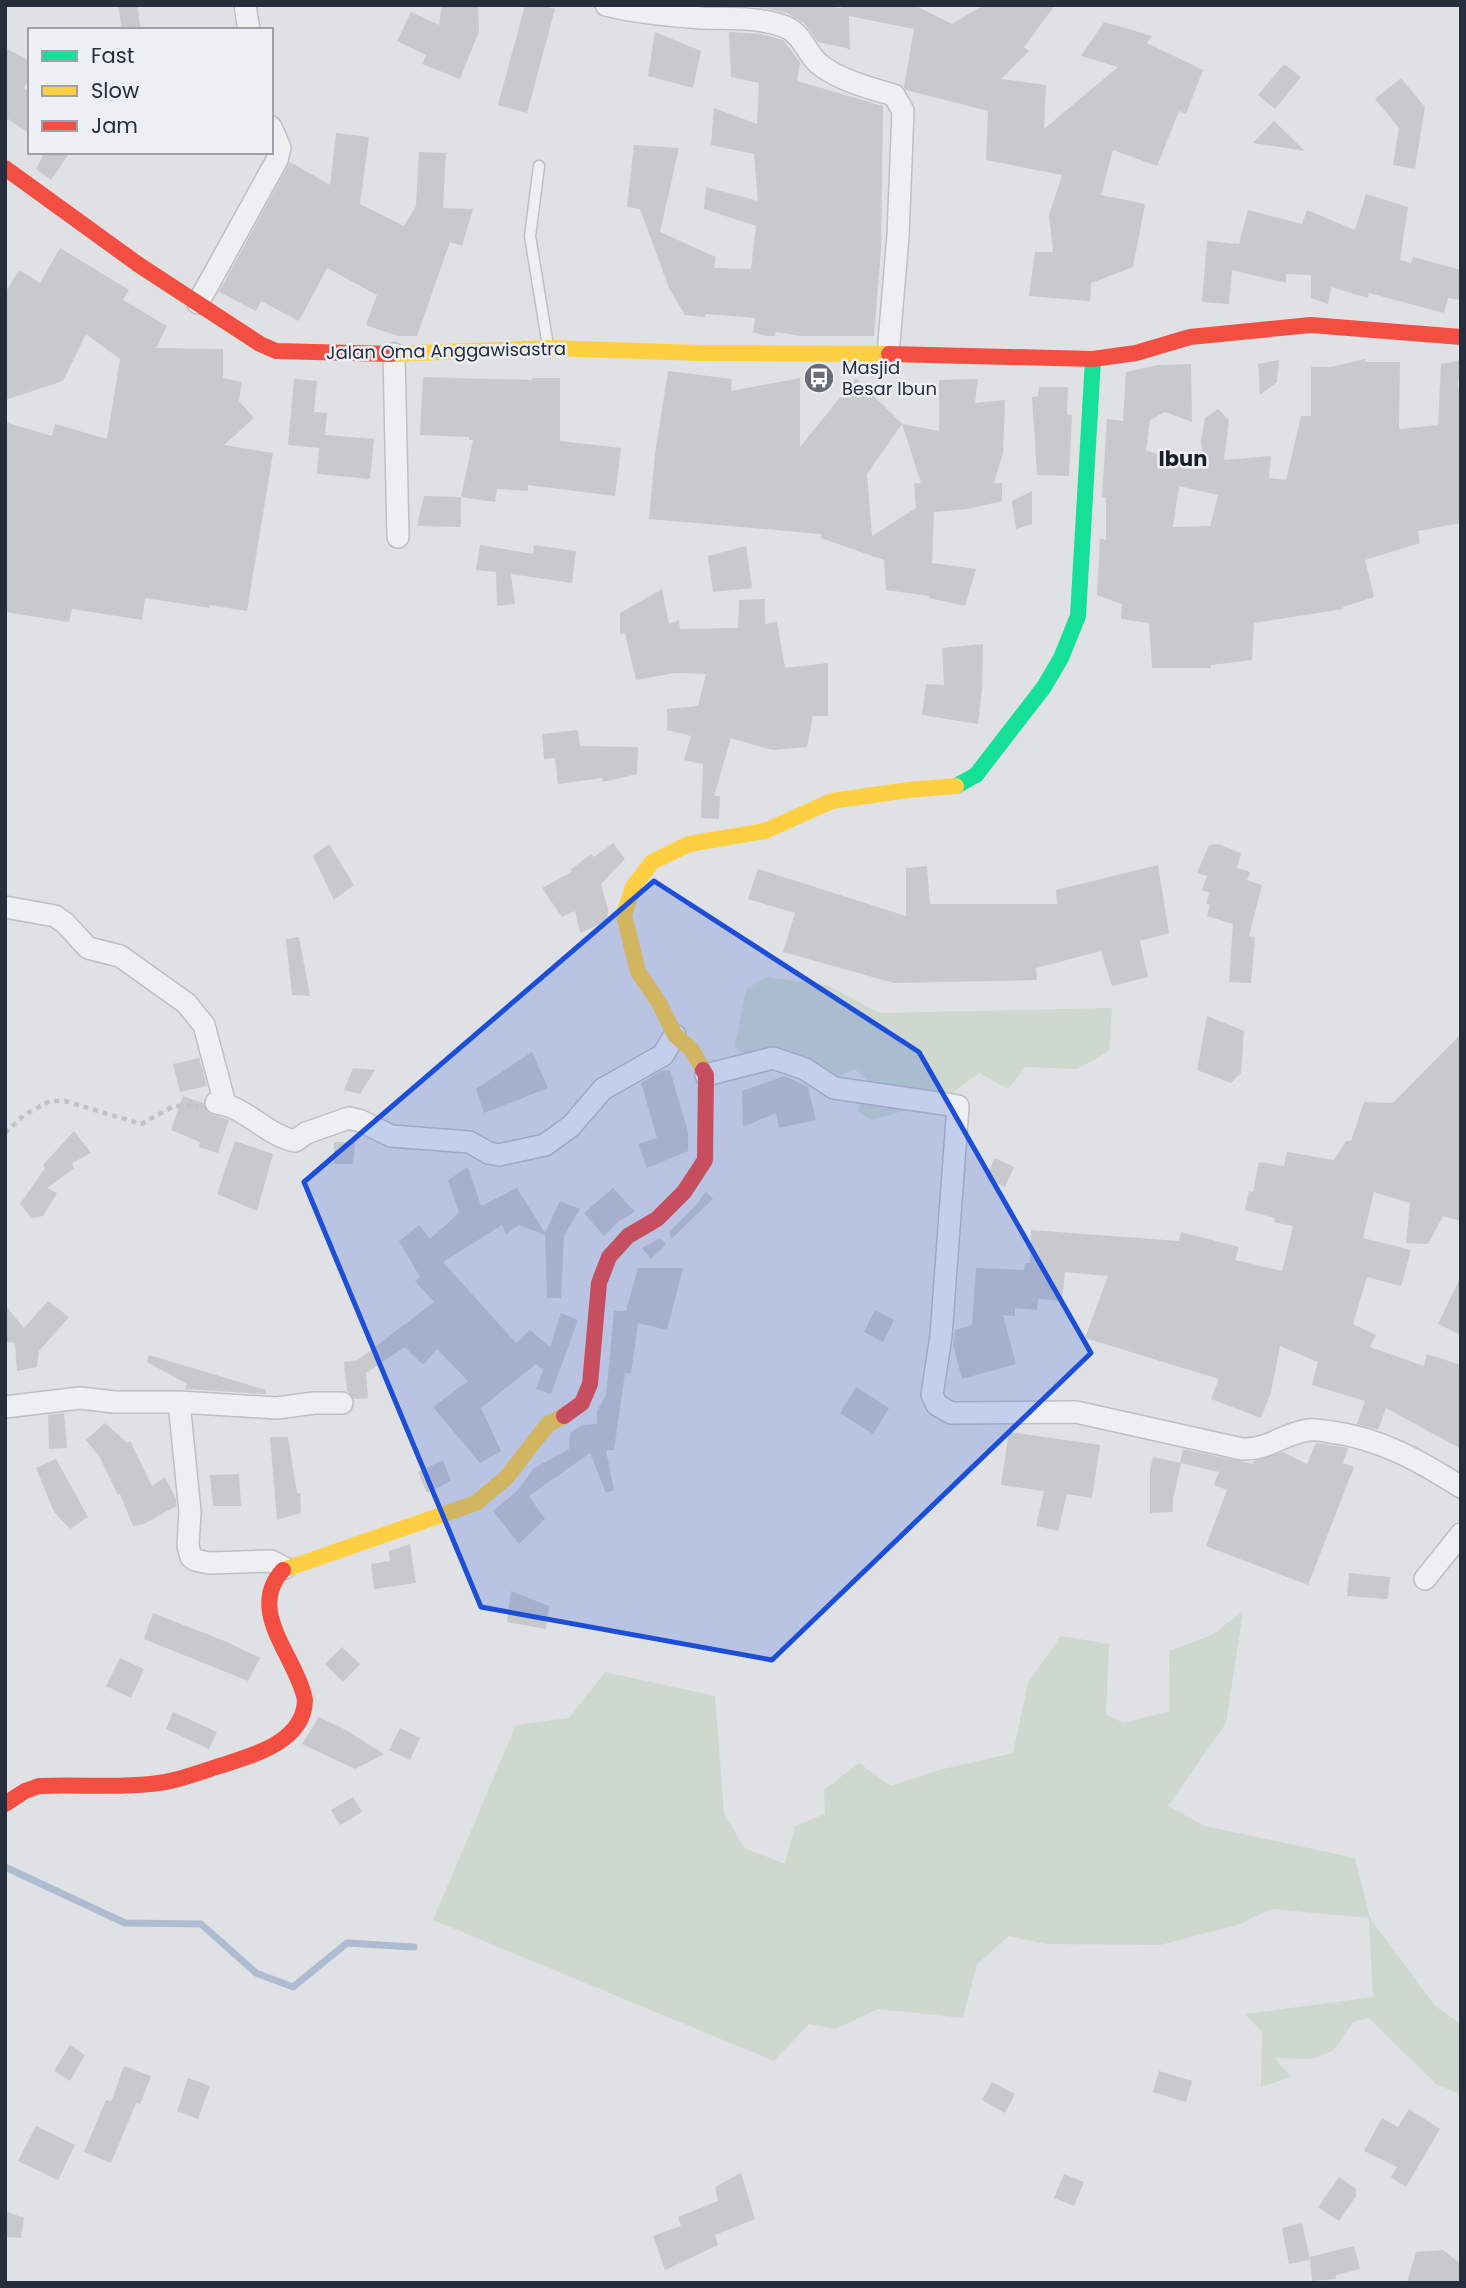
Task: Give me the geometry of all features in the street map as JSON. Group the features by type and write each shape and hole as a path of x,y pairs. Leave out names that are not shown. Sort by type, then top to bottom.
{"street":[{"path":"245,5 249,28"},
{"path":"606,5 622,9 744,12 792,30 802,38 818,63 869,88 894,95 900,102 904,111 899,223 888,354"},
{"path":"198,303 277,160 280,148 273,132"},
{"name":"Jalan Oma Anggawisastra","path":"5,169 139,265 260,344 276,351 394,354 549,348 1093,359 1136,352 1190,337 1311,325 1461,337"},
{"path":"394,354 398,537"},
{"path":"9,1802 25,1791 39,1786 122,1785 187,1778 236,1763 277,1746 291,1730 305,1706 304,1693 279,1643 271,1613 269,1593 275,1576 285,1568 476,1503 506,1478 548,1424 568,1414 582,1402 590,1384 599,1283 609,1257 628,1236 657,1219 684,1192 705,1160 706,1075 692,1050 675,1035 658,1001 638,972 624,915 633,887 652,862 688,844 765,831 832,801 908,790 954,787 976,775 1044,687 1061,658 1078,616 1093,359"},
{"path":"5,907 55,916 88,948 120,956 186,1003 204,1025 221,1103 280,1138 295,1141 306,1133 349,1118 391,1136 469,1142 489,1153 499,1155 545,1145 571,1126 603,1089 663,1055 675,1035"},
{"path":"706,1075 773,1058 805,1069 834,1088 958,1106 941,1336 932,1395 937,1405 951,1413 1076,1412 1242,1449 1257,1450 1283,1437 1310,1430 1342,1433 1382,1443 1461,1487"},
{"path":"5,1407 80,1398 114,1402 179,1402 277,1408 314,1403 342,1403"},
{"path":"179,1402 190,1512 188,1546 191,1557 209,1563 271,1561 285,1568"},
{"path":"1424,1579 1461,1534"}],"lane":[{"path":"539,166 530,236 549,348"}],"path":[{"path":"5,1133 24,1115 50,1101 65,1101 141,1124 174,1105 200,1106 221,1103"}],"highlighted area":[{"path":"654,881 919,1052 1091,1353 772,1660 481,1607 304,1182"}],"shaded area":[{"path":"768,977 829,986 879,1013 1112,1008 1109,1051 1077,1069 1025,1067 1008,1089 979,1073 943,1100 871,1120 858,1111 867,1080 855,1069 820,1085 743,1055 735,1046 746,989"},
{"path":"1243,1611 1226,1723 1168,1806 1205,1826 1355,1858 1370,1918 1435,2006 1461,2024 1461,2094 1437,2085 1369,2018 1353,2022 1333,2051 1311,2059 1275,2058 1291,2077 1261,2087 1262,2032 1245,2014 1373,1997 1369,1918 1272,1909 1237,1925 1160,1945 1046,1944 1009,1936 977,1964 963,2018 878,2009 835,2029 809,2024 774,2061 433,1920 516,1725 569,1718 605,1672 715,1696 724,1813 744,1848 785,1864 795,1826 825,1814 824,1790 859,1763 891,1786 939,1770 1013,1753 1028,1683 1061,1636 1109,1644 1106,1714 1123,1723 1170,1711 1169,1651 1212,1635"}],"building":[{"path":"118,5 137,5 141,28 122,28"},
{"path":"442,5 478,5 479,31 460,79 422,64 426,55 397,41 411,12 439,25"},
{"path":"525,5 541,5 555,9 527,113 498,105"},
{"path":"727,5 819,5 841,8 841,5 914,5 952,24 984,5 1055,5 1024,47 1029,51 1001,79 1046,85 1044,129 1118,67 1081,56 1104,22 1152,36 1147,43 1203,70 1186,114 1179,111 1157,166 1113,150 1101,195 1145,204 1133,267 1091,283 1090,301 1029,296 1035,252 1053,252 1049,215 1062,175 986,160 988,111 906,90 904,87 914,29 849,16 850,49 818,42 805,24 787,13"},
{"path":"655,32 701,51 693,88 648,76"},
{"path":"729,32 761,34 783,40 800,62 797,81 883,106 881,249 874,336 801,336 776,332 775,336 766,336 753,332 755,318 685,315 669,288 640,209 627,207 634,145 679,148 660,232 716,257 714,268 751,269 756,226 704,209 706,187 758,201 754,154 711,145 714,108 757,124 759,83 731,77"},
{"path":"5,48 28,60 28,81 24,88 28,91 28,133 8,119 5,124"},
{"path":"1284,64 1301,77 1275,109 1258,95"},
{"path":"1401,78 1425,107 1415,169 1393,165 1399,128 1375,99"},
{"path":"1274,121 1305,151 1253,143"},
{"path":"336,133 369,137 360,204 404,226 416,206 419,152 446,153 443,208 473,209 462,246 450,242 417,336 398,336 366,325 377,295 327,268 299,321 261,301 256,311 219,292 290,162 330,185"},
{"path":"44,154 69,154 51,180 36,169"},
{"path":"1366,194 1408,207 1400,260 1411,263 1413,257 1461,270 1461,300 1448,298 1444,313 1369,293 1368,298 1331,287 1328,304 1311,298 1311,275 1286,274 1286,283 1232,270 1229,304 1202,302 1207,241 1239,244 1248,210 1302,224 1307,210 1355,230"},
{"path":"60,248 129,290 123,300 167,326 156,348 223,349 223,378 242,382 239,401 254,418 224,445 273,453 247,611 145,598 142,620 72,609 69,622 5,612 5,422 52,436 55,424 107,439 120,359 86,334 63,381 5,400 5,293 19,270 40,283"},
{"path":"1365,359 1365,362 1400,362 1399,429 1438,425 1441,364 1461,360 1458,386 1461,387 1461,523 1418,531 1420,543 1365,560 1374,597 1343,609 1254,623 1252,660 1211,665 1211,668 1152,668 1149,623 1121,619 1122,604 1097,595 1100,538 1106,540 1106,498 1102,497 1107,419 1123,421 1126,372 1158,365 1191,364 1192,422 1165,412 1150,420 1146,451 1203,465 1201,440 1205,418 1218,409 1229,420 1224,460 1271,456 1269,478 1286,480 1301,416 1311,416 1311,367 1331,367","holes":["1179,486 1218,495 1210,526 1173,527"]},
{"path":"1279,360 1277,382 1260,395 1258,364"},
{"path":"668,371 732,379 731,391 800,378 800,447 856,378 902,424 939,431 939,380 978,379 975,403 1005,400 1003,453 994,483 1002,483 1002,501 968,509 934,512 932,563 976,569 965,606 929,596 886,590 884,560 821,538 821,534 649,519 655,454","holes":["902,424 921,483 914,483 916,508 872,536 867,474"]},
{"path":"423,377 532,380 560,378 560,441 621,448 615,496 528,485 528,491 497,489 495,502 461,497 473,440 469,440 469,437 420,435"},
{"path":"294,379 317,381 314,412 327,413 325,435 374,439 370,479 317,474 319,448 288,445"},
{"path":"1039,387 1068,387 1067,414 1072,415 1069,476 1037,475 1032,397 1038,396"},
{"path":"1032,491 1032,524 1016,529 1012,501"},
{"path":"424,496 461,497 461,527 417,526"},
{"path":"480,545 533,554 534,545 576,551 572,583 511,574 515,604 497,606 496,572 476,570"},
{"path":"746,546 752,588 713,592 708,556"},
{"path":"662,589 669,624 679,620 680,629 738,628 739,600 765,599 765,624 777,622 785,668 828,663 828,716 813,716 807,747 772,750 731,738 714,796 720,796 719,819 701,818 703,764 684,760 691,736 667,730 667,709 698,706 706,674 675,673 636,680 625,633 620,634 620,613"},
{"path":"983,644 978,724 922,715 926,684 944,685 942,648"},
{"path":"578,730 580,746 638,747 637,774 603,782 602,778 558,784 555,758 544,759 542,734"},
{"path":"613,843 625,859 601,884 608,909 607,921 580,933 575,911 562,917 542,888 572,872 570,870 591,854 594,857"},
{"path":"329,844 354,885 334,900 313,856"},
{"path":"1218,844 1241,853 1237,868 1250,872 1247,880 1262,885 1249,936 1255,937 1251,983 1229,982 1233,924 1207,916 1210,905 1206,903 1210,893 1202,890 1207,876 1197,873 1209,845"},
{"path":"1158,865 1169,933 1140,941 1148,977 1112,986 1101,951 1036,968 1037,980 894,983 783,952 795,913 748,899 758,869 906,916 906,868 927,866 930,904 1057,904 1056,890"},
{"path":"299,937 310,996 292,995 286,939"},
{"path":"1207,1016 1244,1031 1241,1073 1231,1083 1197,1070"},
{"path":"1461,1034 1461,1221 1443,1216 1428,1244 1406,1243 1410,1203 1374,1192 1363,1238 1411,1250 1401,1286 1367,1277 1353,1324 1376,1335 1370,1347 1424,1366 1427,1354 1461,1365 1461,1449 1386,1408 1378,1430 1357,1424 1365,1401 1312,1385 1318,1362 1280,1346 1271,1392 1261,1418 1211,1399 1219,1379 1085,1338 1108,1276 1065,1272 1062,1301 1038,1299 1037,1310 1015,1308 1015,1316 1003,1315 1016,1364 962,1379 953,1345 955,1330 972,1325 976,1268 1024,1270 1025,1263 1030,1263 1031,1230 1179,1241 1181,1232 1239,1247 1235,1260 1282,1271 1293,1226 1274,1222 1275,1218 1245,1210 1249,1191 1253,1192 1259,1162 1284,1166 1287,1152 1334,1160 1346,1141 1351,1141 1364,1102 1393,1103"},
{"path":"532,1052 548,1088 484,1113 476,1089"},
{"path":"199,1058 207,1086 180,1092 173,1064"},
{"path":"353,1068 375,1070 360,1094 344,1090"},
{"path":"670,1070 688,1132 688,1151 647,1168 638,1144 657,1138 641,1083 661,1071"},
{"path":"785,1076 808,1087 816,1120 779,1128 776,1113 743,1127 742,1091"},
{"path":"183,1096 203,1103 208,1113 229,1120 218,1153 199,1147 200,1142 171,1130"},
{"path":"74,1131 91,1153 72,1163 74,1168 47,1188 57,1193 43,1216 32,1218 20,1204 45,1168 43,1165"},
{"path":"235,1141 273,1154 257,1211 217,1194"},
{"path":"334,1142 355,1142 353,1164 334,1164"},
{"path":"995,1158 1014,1167 1005,1187 986,1178"},
{"path":"468,1167 481,1206 517,1188 545,1233 560,1201 580,1209 564,1236 561,1298 547,1298 545,1235 519,1225 506,1234 502,1225 443,1262 516,1343 530,1330 550,1347 561,1313 578,1320 551,1394 536,1389 543,1370 536,1364 481,1408 501,1451 480,1463 433,1407 468,1381 437,1349 423,1365 405,1347 366,1373 368,1398 354,1399 347,1391 344,1362 358,1360 434,1302 415,1281 420,1277 399,1241 419,1225 430,1239 459,1213 448,1180"},
{"path":"613,1188 635,1212 619,1221 604,1236 584,1213"},
{"path":"706,1191 713,1199 671,1239 669,1232"},
{"path":"660,1238 666,1244 651,1259 642,1248"},
{"path":"638,1268 683,1268 667,1330 638,1323 631,1374 625,1373 614,1450 606,1450 614,1490 606,1493 590,1453 529,1496 545,1519 519,1544 493,1511 517,1491 534,1468 569,1449 570,1433 582,1425 597,1424 597,1411 606,1395 614,1311 626,1311"},
{"path":"1461,1276 1461,1335 1438,1324"},
{"path":"48,1301 69,1317 39,1351 37,1367 17,1371 15,1343 5,1342 5,1305 24,1328"},
{"path":"875,1310 894,1320 883,1342 864,1332"},
{"path":"149,1355 266,1390 266,1394 185,1389 187,1384 147,1362"},
{"path":"856,1387 889,1408 873,1434 840,1413"},
{"path":"64,1413 67,1448 49,1449 48,1415"},
{"path":"105,1423 127,1443 130,1441 152,1486 165,1477 176,1499 176,1506 144,1524 133,1526 120,1494 118,1495 99,1456 86,1440"},
{"path":"1009,1432 1100,1445 1092,1498 1067,1494 1058,1531 1036,1526 1044,1491 1001,1485"},
{"path":"270,1437 288,1437 297,1493 300,1493 301,1513 277,1520"},
{"path":"1316,1443 1348,1448 1343,1463 1354,1467 1308,1585 1206,1546 1227,1490 1214,1485 1219,1472 1180,1463 1183,1449 1253,1464 1254,1461 1283,1452 1307,1464"},
{"path":"1153,1457 1181,1463 1173,1512 1150,1513 1150,1469"},
{"path":"56,1459 88,1517 70,1529 54,1512 36,1468"},
{"path":"443,1460 451,1481 427,1493 418,1472"},
{"path":"239,1474 241,1506 213,1506 210,1475"},
{"path":"410,1544 416,1583 374,1589 371,1564 390,1561 389,1551"},
{"path":"1349,1573 1390,1577 1388,1599 1347,1596"},
{"path":"511,1591 549,1606 546,1629 507,1622"},
{"path":"153,1613 260,1658 248,1681 144,1639"},
{"path":"342,1647 360,1664 343,1682 325,1664"},
{"path":"120,1658 144,1669 131,1698 106,1686"},
{"path":"173,1712 217,1732 209,1749 166,1729"},
{"path":"319,1717 384,1754 355,1769 302,1744"},
{"path":"400,1728 420,1738 410,1760 389,1750"},
{"path":"353,1797 362,1812 340,1825 331,1810"},
{"path":"70,2045 85,2055 70,2081 54,2071"},
{"path":"124,2066 151,2076 140,2104 136,2103 111,2163 84,2152 106,2100 111,2102"},
{"path":"1159,2071 1192,2081 1186,2102 1153,2092"},
{"path":"188,2078 210,2086 198,2119 177,2111"},
{"path":"992,2082 1015,2094 1005,2113 982,2100"},
{"path":"1409,2109 1440,2129 1406,2187 1391,2177 1397,2167 1364,2151 1382,2118 1398,2127"},
{"path":"36,2126 75,2145 58,2180 18,2161"},
{"path":"741,2173 755,2219 715,2235 718,2245 665,2270 653,2236 681,2226 678,2217 718,2201 715,2187"},
{"path":"1064,2174 1084,2182 1074,2206 1054,2198"},
{"path":"1339,2177 1356,2189 1356,2196 1339,2221 1318,2207"},
{"path":"5,2211 24,2218 21,2238 5,2237"},
{"path":"1302,2223 1310,2260 1289,2264 1282,2228"},
{"path":"1354,2246 1360,2269 1336,2275 1336,2279 1312,2281 1310,2257"},
{"path":"1443,2250 1461,2264 1461,2283 1407,2283 1416,2252"}],"waterway":[{"path":"5,1867 125,1923 201,1924 256,1973 293,1987 347,1943 414,1947"}],"traffic: fast":[{"path":"956,786 976,775 1044,687 1061,658 1078,616 1093,359"}],"traffic: slow":[{"path":"391,354 549,348 699,353 889,354"},
{"path":"703,1070 692,1050 675,1035 658,1001 638,972 624,915 633,887 652,862 689,844 765,831 832,801 956,786"},
{"path":"283,1570 476,1503 506,1478 548,1424 564,1416"}],"traffic: jam":[{"path":"5,168 139,265 260,344 276,351 391,354"},
{"path":"889,354 1093,359 1136,353 1190,337 1311,325 1461,337"},
{"path":"564,1416 582,1403 590,1384 599,1283 609,1257 628,1236 657,1219 684,1192 705,1160 706,1075 703,1070"},
{"path":"5,1804 25,1791 39,1786 137,1785 175,1780 256,1754 284,1738 295,1728 302,1715 305,1700 271,1618 269,1602 273,1586 283,1570"}],"place":[{"name":"Masjid Besar Ibun","path":"819,378"}],"district":[{"name":"Ibun","path":"1183,459"}]}
